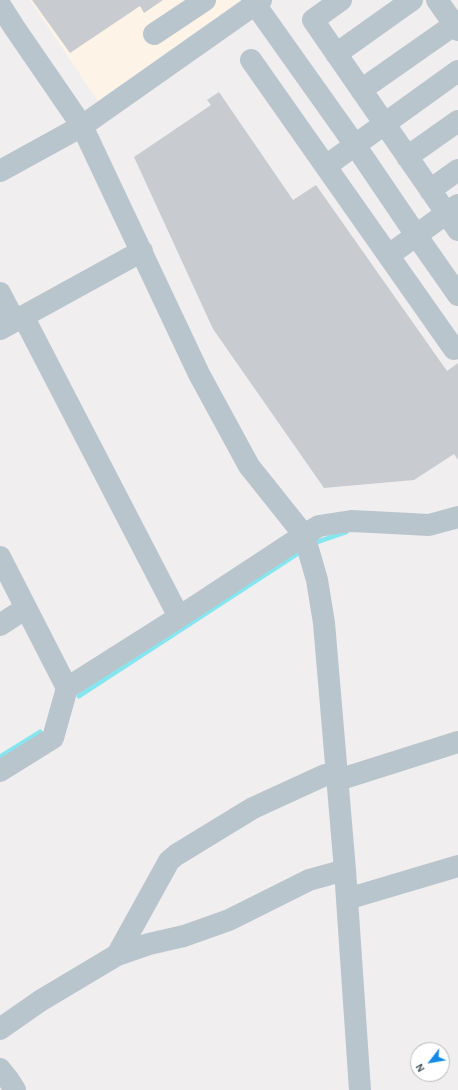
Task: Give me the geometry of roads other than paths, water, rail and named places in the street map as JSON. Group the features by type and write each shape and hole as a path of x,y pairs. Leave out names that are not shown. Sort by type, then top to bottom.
{"street":[{"path":"154,34 205,0"},
{"path":"341,0 313,20 430,190 454,216 416,235 389,255"},
{"path":"361,90 457,26 437,0"},
{"path":"0,171 82,126 256,1 458,295"},
{"path":"336,54 400,3"},
{"path":"0,5 7,31 82,126 199,374 249,466 304,535 317,580 324,623 338,776 360,1090"},
{"path":"251,60 454,348 458,346"},
{"path":"326,166 458,71"},
{"path":"407,157 458,121"},
{"path":"430,190 458,170"},
{"path":"12,322 142,251"},
{"path":"0,293 12,322 179,617"},
{"path":"0,771 53,738 67,688 319,526 351,522 372,522 429,526 458,517"},
{"path":"0,556 67,688"},
{"path":"0,625 26,608"},
{"path":"117,955 169,862 176,855 253,808 325,775 338,776 458,742"},
{"path":"346,899 458,866"},
{"path":"0,1029 40,1001 117,955 149,944 184,936 229,920 309,880 345,870"},
{"path":"0,1069 15,1090"}],"waterway":[{"path":"317,542 346,532"},
{"path":"79,696 300,552"},
{"path":"0,757 40,732"}]}
